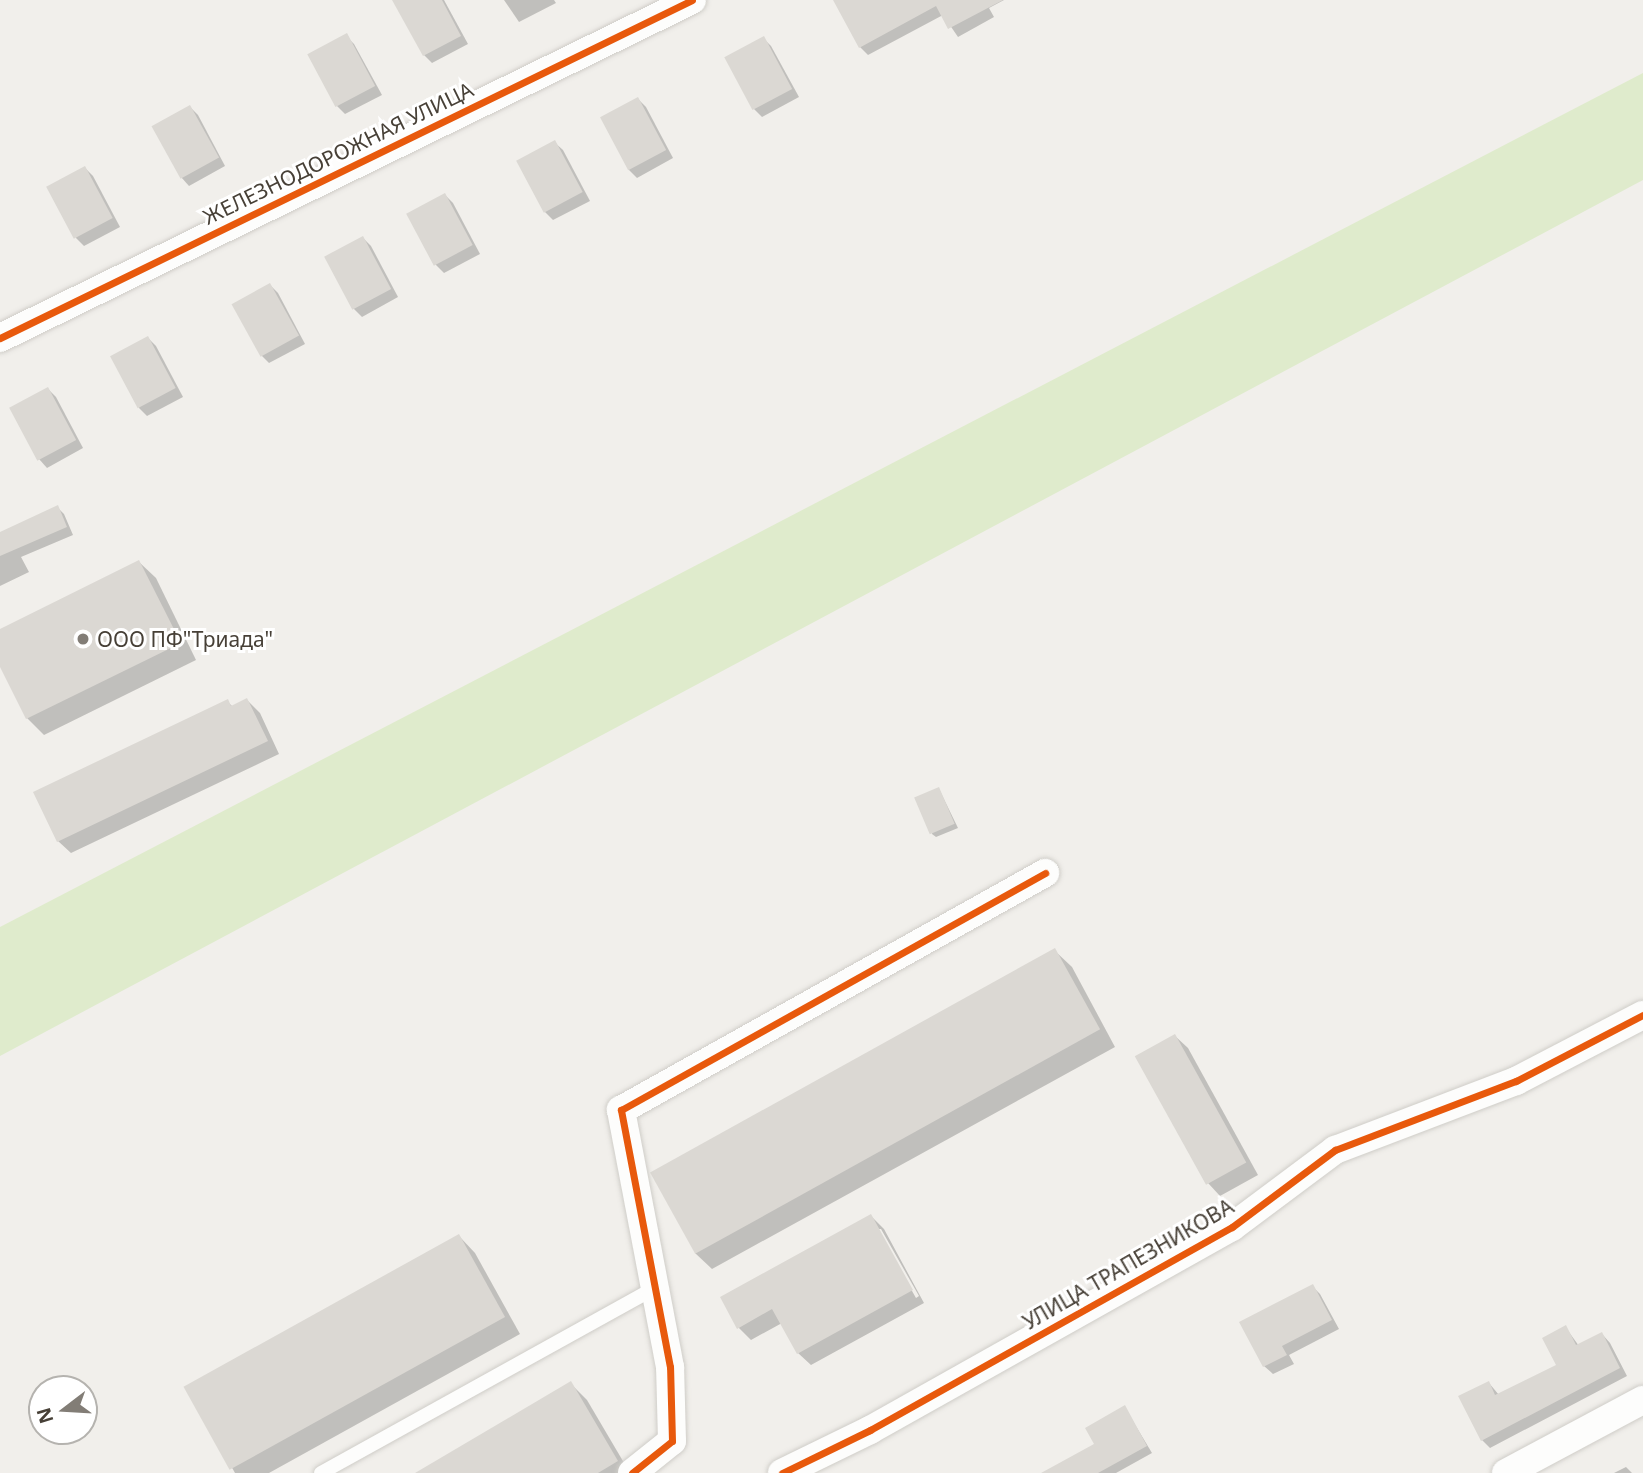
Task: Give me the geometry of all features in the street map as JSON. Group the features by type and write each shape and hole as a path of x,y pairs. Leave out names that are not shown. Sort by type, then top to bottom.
{"street":[{"name":"ЖЕЛЕЗНОДОРОЖНАЯ УЛИЦА","path":"0,338 692,0"},
{"path":"632,1473 672,1441 670,1367 621,1110 1045,873"},
{"name":"УЛИЦА ТРАПЕЗНИКОВА","path":"782,1473 870,1430 1232,1227 1335,1150 1516,1081 1597,1037 1643,1016"},
{"path":"1506,1473 1643,1400"}],"lane":[{"path":"321,1473 655,1288"}],"green space":[{"path":"1643,73 1643,180 0,1056 0,927"}],"building":[{"path":"392,0 442,0 461,36 423,56"},
{"path":"833,0 1003,0 948,29 936,6 859,48"},
{"path":"347,33 375,86 335,107 307,54"},
{"path":"764,36 792,89 752,110 724,57"},
{"path":"638,97 666,150 628,170 600,117"},
{"path":"190,105 219,157 181,179 152,126"},
{"path":"555,140 583,192 544,213 516,161"},
{"path":"85,166 113,218 74,239 46,187"},
{"path":"445,193 473,245 434,266 406,214"},
{"path":"363,236 391,289 352,310 324,257"},
{"path":"270,283 299,335 261,357 232,304"},
{"path":"148,336 176,388 138,408 110,356"},
{"path":"48,387 76,440 37,461 9,408"},
{"path":"58,505 67,527 0,556 0,532"},
{"path":"139,560 181,643 26,719 0,667 0,629"},
{"path":"247,698 268,741 57,842 33,792 228,699 231,706"},
{"path":"939,787 955,824 930,834 914,798"},
{"path":"1055,948 1100,1029 695,1254 650,1172"},
{"path":"1175,1034 1246,1163 1206,1185 1135,1056"},
{"path":"871,1214 913,1290 797,1354 772,1309 737,1329 720,1297"},
{"path":"459,1234 505,1317 230,1470 183,1387"},
{"path":"1313,1284 1332,1320 1282,1346 1287,1355 1263,1367 1239,1322"},
{"path":"1566,1325 1576,1345 1602,1332 1620,1368 1481,1441 1458,1396 1489,1381 1495,1395 1556,1365 1542,1338"},
{"path":"571,1381 618,1461 598,1473 415,1473"},
{"path":"1125,1405 1147,1446 1098,1473 1041,1473 1094,1444 1085,1428"}],"cycle path":[{"path":"0,338 692,0"},
{"path":"632,1473 672,1441 670,1367 621,1110 1045,873"},
{"path":"782,1473 870,1430 1232,1227 1335,1150 1516,1081 1643,1015"}],"place":[{"name":"ООО ПФ\"Триада\"","path":"83,639"}]}
